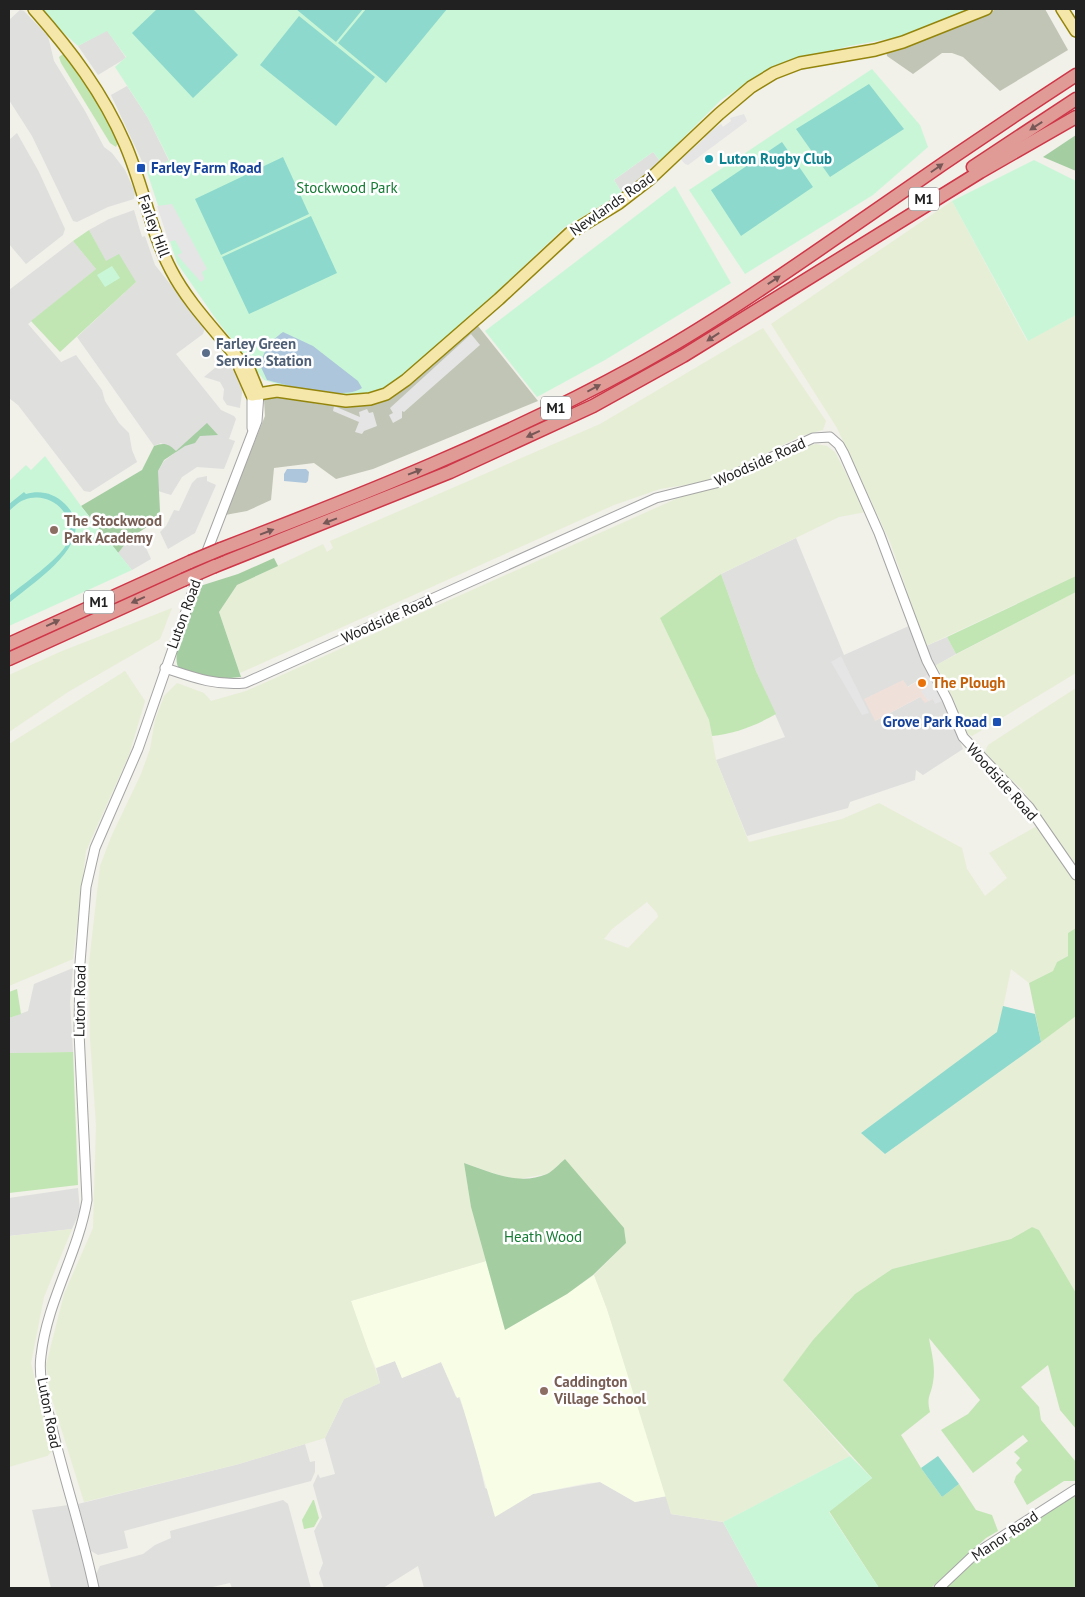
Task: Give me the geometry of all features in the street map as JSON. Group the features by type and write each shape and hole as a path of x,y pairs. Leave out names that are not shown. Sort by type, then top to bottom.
{"highway":[{"path":"980,138 1018,108 1076,67"},
{"name":"M1","path":"9,644 190,562 450,458 544,414 637,365 793,268 980,138 1076,75"},
{"name":"M1","path":"9,659 215,566 450,472 593,406 684,356 773,300 1076,99"},
{"path":"773,300 809,280 980,172 1076,117"}],"main road":[{"name":"Farley Hill","path":"34,9 85,71 113,117 126,145 155,234 170,269 184,290 240,361 248,367 254,377 255,395"},
{"name":"Newlands Road","path":"255,395 277,392 338,401 370,399 386,394 406,380 499,299 570,233 619,202 650,179 718,114 751,87 774,73 800,63 875,50 903,42 986,9"},
{"path":"1062,9 1076,31"},
{"name":"Farley Hill","path":"240,361 240,368 255,395"},
{"path":"254,377 277,392"}],"street":[{"name":"Luton Road","path":"94,1588 58,1457 41,1379 41,1356 51,1312 83,1226 87,1200 79,1032 80,963 86,888 95,848 138,748 165,668 252,430 255,395"},
{"name":"Woodside Road","path":"165,668 207,682 227,685 245,683 656,498 716,483 813,438 830,437 844,454 879,533 927,661 948,699 963,737 971,748 1029,807 1076,875"},
{"name":"Manor Road","path":"939,1588 981,1550 1076,1490"}],"shaded area":[{"path":"157,9 193,9 238,55 193,98 132,33"},
{"path":"296,9 363,9 336,42"},
{"path":"366,9 447,9 386,83 338,43"},
{"path":"997,9 1045,9 1068,50 1000,91 963,57 952,53 942,53 913,74 887,56 886,51"},
{"path":"20,10 24,11 48,36 54,61 85,111 104,147 112,153 125,170 135,192 134,199 108,207 77,222 73,221 32,136 9,100 9,20"},
{"path":"299,16 375,77 336,126 260,65"},
{"path":"107,30 126,58 98,75 78,46"},
{"path":"869,84 904,129 830,177 796,129"},
{"path":"127,86 148,118 169,161 147,172 111,95"},
{"path":"744,114 747,121 688,165 681,159 705,138 703,136 721,124 723,127 731,121 730,118"},
{"path":"17,133 39,172 65,229 63,235 26,264 9,244 9,140"},
{"path":"782,142 813,187 741,236 711,190"},
{"path":"653,152 660,161 655,171 622,193 614,180"},
{"path":"283,157 309,214 221,255 195,199"},
{"path":"952,201 1027,341 1076,315 1076,576 926,646 890,542 837,428 771,324"},
{"path":"172,204 207,269 202,272 204,279 201,282 177,255 182,253 175,240 169,242 157,206"},
{"path":"134,210 142,237 145,236 155,265 205,328 203,334 176,354 221,410 234,416 236,419 229,439 235,441 224,469 197,467 182,477 171,495 158,491 158,471 164,461 176,452 161,443 154,446 77,337 136,282 106,262 89,230 109,219"},
{"path":"311,216 337,273 249,314 222,257"},
{"path":"73,241 96,269 28,324 61,362 76,355 102,390 105,401 119,423 129,433 132,450 137,462 90,492 84,491 18,405 9,398 9,290"},
{"path":"478,326 538,401 373,469 336,479 314,463 274,468 271,500 247,511 225,515 265,416 264,400 277,396 324,405 358,406 385,400"},
{"path":"763,328 826,421 823,430 801,436 710,481 660,489 614,505 240,673 219,612 237,585 323,544 327,552 333,548 330,541 600,424"},
{"path":"283,332 313,346 358,381 362,388 354,392 330,393 302,389 267,380 260,365 262,359 274,339"},
{"path":"471,334 480,345 404,412 402,411 402,418 393,423 389,415 393,413 390,408"},
{"path":"227,358 243,386 240,408 227,405 223,399 224,389 220,382 204,377"},
{"path":"334,406 360,417 359,412 367,409 369,413 373,412 377,426 364,431 362,434 355,432 359,422 333,411"},
{"path":"816,444 827,446 835,452 866,512 839,517 721,574 660,618 709,720 716,760 749,842 842,819 879,803 962,848 967,869 985,896 1007,878 989,853 1037,826 1076,881 1076,928 1068,933 1068,956 1057,962 1053,971 1029,983 1011,969 998,1032 861,1133 885,1154 1076,1016 1076,1293 1039,1230 1032,1227 1011,1239 892,1269 855,1294 783,1380 850,1456 723,1522 671,1514 607,1309 594,1275 626,1243 565,1159 548,1174 517,1179 464,1163 471,1207 486,1261 351,1301 380,1383 344,1399 325,1438 239,1464 84,1502 51,1396 46,1365 64,1294 93,1228 96,1125 90,1039 89,963 100,866 111,837 141,774 150,749 155,720 164,696 177,683 204,693 211,701 246,691 687,494 804,446","holes":["647,902 657,913 658,917 628,948 604,939 612,929"]},
{"path":"287,469 306,469 309,472 308,481 306,483 284,481 284,474"},
{"path":"207,476 207,481 216,485 195,533 168,549 160,532 166,526 174,510 179,511 192,483 197,478"},
{"path":"24,492 26,494 36,492 47,493 61,500 74,518 75,532 70,546 60,560 9,603 9,596 48,565 62,551 69,535 69,525 66,516 61,508 53,502 34,498 24,500 9,511 9,504"},
{"path":"139,532 151,559 132,570 118,553 130,538"},
{"path":"796,538 844,655 911,625 929,674 907,687 903,680 875,721 920,697 944,700 963,749 923,775 916,770 915,780 850,802 848,808 747,836 716,760 785,737 756,671 721,574"},
{"path":"1076,592 1076,673 972,736 966,733 955,703 936,665"},
{"path":"172,608 160,639 68,692 9,732 9,675 62,651"},
{"path":"947,637 956,654 935,666 926,646"},
{"path":"841,656 869,713 862,715 831,662"},
{"path":"125,671 145,701 129,755 86,851 73,959 9,986 9,744"},
{"path":"929,674 935,704 933,699 925,703 920,697 875,721 864,699 903,680 908,687"},
{"path":"929,674 944,700 935,704 933,699 928,701 921,691 929,687 924,678"},
{"path":"1076,688 1076,866 1022,789 989,761 984,754 988,745"},
{"path":"73,968 70,1002 73,1052 9,1053 9,1018 28,1011 34,984"},
{"path":"1003,1006 1035,1014 1041,1042 885,1154 861,1133 997,1032"},
{"path":"78,1188 80,1211 72,1229 9,1236 9,1198"},
{"path":"72,1229 44,1297 31,1363 52,1451 47,1456 9,1467 9,1236"},
{"name":"Caddington Village School","path":"486,1261 505,1330 567,1294 594,1275 607,1309 667,1496 635,1502 600,1482 588,1483 533,1494 495,1517 460,1397 457,1398 441,1362 402,1378 395,1361 376,1368 363,1338 351,1301"},
{"path":"395,1361 402,1378 441,1362 456,1397 459,1397 473,1436 485,1488 519,1502 533,1494 600,1482 635,1502 667,1496 671,1514 723,1522 759,1588 424,1588 418,1566 383,1588 324,1588 319,1573 323,1563 314,1531 322,1517 313,1485 318,1474 320,1478 335,1474 325,1438 344,1399 380,1383 376,1368"},
{"path":"305,1444 310,1462 315,1461 315,1472 311,1481 124,1531 128,1548 98,1555 91,1551 78,1504 239,1464"},
{"path":"938,1456 959,1484 942,1497 921,1468"},
{"path":"283,1500 288,1504 311,1588 232,1588 230,1583 208,1588 99,1588 96,1574 100,1566 143,1554 155,1545 171,1538 170,1531"},
{"path":"69,1505 80,1543 89,1588 51,1588 32,1510"}],"green space":[{"name":"Stockwood Park","path":"37,9 969,9 922,33 849,46 766,70 721,100 660,161 653,152 614,180 622,193 565,227 430,355 377,395 325,398 264,380 218,322 177,263 147,172 169,160 148,118 115,67 126,57 107,31 78,46"},
{"path":"66,52 85,78 119,141 116,147 110,143 61,63 59,57"},
{"path":"872,69 920,125 928,147 873,195 745,274 689,190"},
{"path":"1076,135 1076,171 1043,157"},
{"path":"1034,160 1076,181 1076,315 1028,341 952,201"},
{"path":"675,186 731,283 605,360 537,397 485,331"},
{"path":"89,230 106,261 119,254 136,282 60,352 31,321 96,269 73,241"},
{"path":"112,266 120,278 105,287 97,275"},
{"path":"207,423 218,435 200,436 195,443 185,446 164,460 158,471 160,511 156,521 130,538 118,553 81,506 142,470 154,446 166,444 176,451"},
{"name":"The Stockwood Park Academy","path":"45,456 81,506 132,570 9,626 9,481 26,465 31,470"},
{"path":"274,558 278,566 237,585 219,612 241,677 220,679 179,669 177,652 179,640 187,615 200,586 238,574"},
{"path":"721,574 756,671 776,714 745,728 712,736 709,720 660,618"},
{"path":"1076,576 1076,592 956,654 947,637"},
{"path":"1076,928 1076,1016 1041,1042 1029,983 1053,971 1057,962 1068,956 1068,933"},
{"path":"17,989 21,1014 9,1018 9,992"},
{"path":"73,1052 78,1185 9,1193 9,1053"},
{"name":"Heath Wood","path":"565,1159 624,1228 626,1243 593,1275 567,1294 505,1330 471,1207 464,1163 494,1174 526,1179 547,1174"},
{"path":"1032,1227 1039,1230 1076,1293 1076,1429 1060,1410 1048,1365 1021,1387 1039,1407 1041,1420 1076,1462 1076,1481 1064,1481 1027,1505 1014,1482 1016,1476 1022,1470 1016,1463 1020,1458 1014,1452 1028,1441 1023,1435 973,1473 941,1430 968,1414 980,1400 929,1338 934,1371 929,1399 930,1412 901,1435 921,1468 942,1497 959,1484 976,1510 992,1515 998,1531 986,1538 931,1588 879,1588 829,1511 872,1478 783,1380 813,1340 855,1294 892,1269 1011,1239"},
{"path":"850,1456 872,1478 829,1512 879,1588 759,1588 723,1522"},
{"path":"1076,1493 1076,1588 944,1588 975,1559"},
{"path":"313,1500 319,1518 314,1527 304,1529 302,1520"}],"place":[{"name":"Luton Rugby Club","path":"709,159"},
{"name":"Farley Farm Road","path":"141,168"},
{"name":"Farley Green Service Station","path":"206,353"},
{"name":"The Stockwood Park Academy","path":"54,530"},
{"name":"The Plough","path":"922,683"},
{"name":"Grove Park Road","path":"997,722"},
{"name":"Caddington Village School","path":"544,1391"}]}
